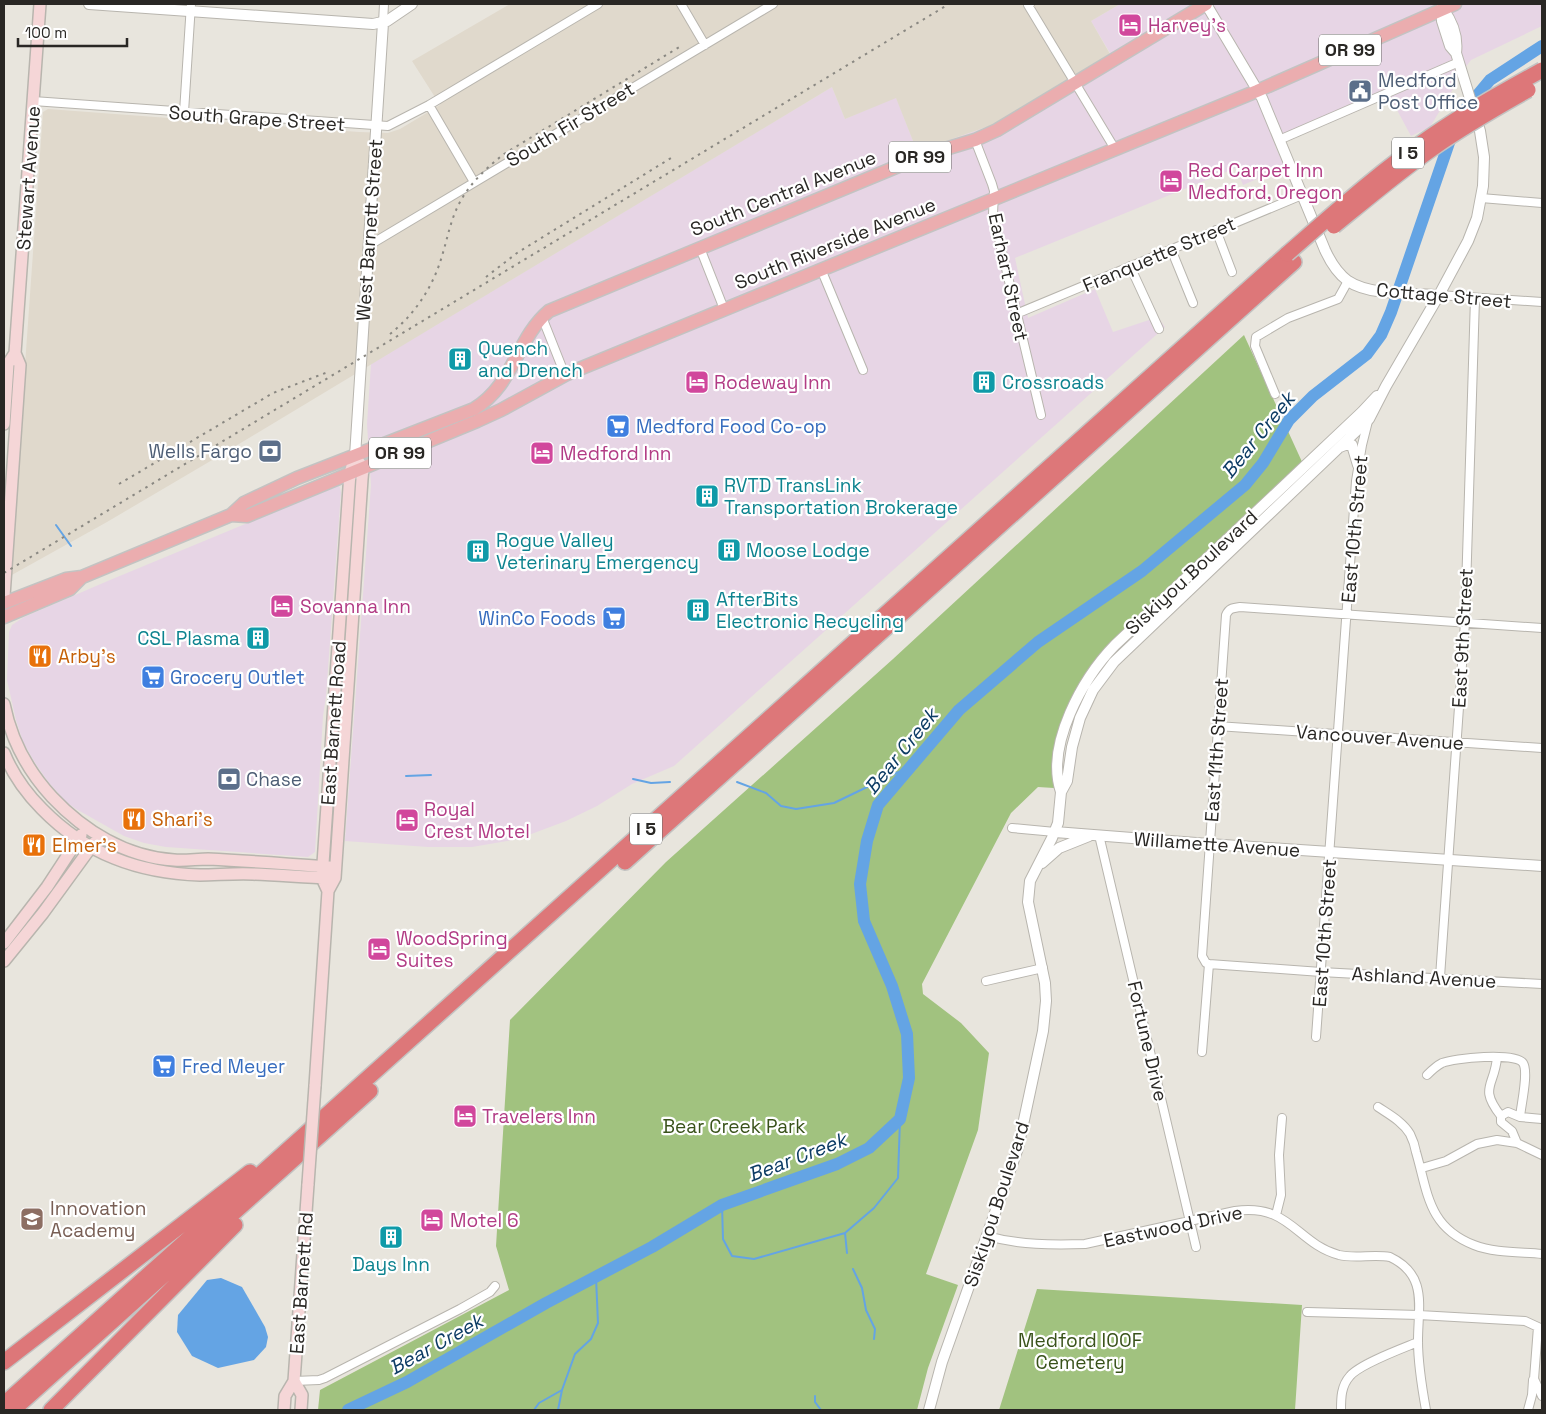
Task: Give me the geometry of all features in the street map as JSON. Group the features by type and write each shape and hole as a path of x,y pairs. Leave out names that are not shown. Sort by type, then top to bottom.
{"highway":[{"name":"I 5","path":"13,1410 328,1129 1291,258 1376,177 1428,138 1542,70"},
{"name":"I 5","path":"4,1404 329,1112 1291,258 1433,148 1466,126 1542,82"},
{"path":"4,1362 329,1112"},
{"path":"51,1410 272,1188 328,1129"}],"main road":[{"name":"Stewart Avenue","path":"4,596 20,365 15,353 40,4"},
{"name":"South Central Avenue","path":"482,404 491,397 505,378 536,324 542,317 560,305 925,155 975,140 1004,126 1206,4"},
{"name":"South Riverside Avenue","path":"231,515 247,516 477,421 566,375 1257,91 1442,6 1455,4"},
{"name":"Stewart Avenue","path":"4,424 8,364 15,353"},
{"path":"505,378 504,385 507,393 516,396 531,394"},
{"path":"4,402 9,404 10,409 8,449 13,471"},
{"name":"South Riverside Avenue","path":"4,603 66,579 82,577 231,515 244,503 297,478 474,409 482,404"},
{"path":"355,456 363,468"},
{"name":"East Barnett Road","path":"323,872 350,473 355,456"},
{"name":"East Barnett Road","path":"308,1184 328,890 336,873 363,468"},
{"path":"267,508 266,501 282,493 297,478"},
{"path":"343,570 348,571 350,574 348,612 353,619"},
{"name":"South Riverside Avenue","path":"4,617 70,589 82,577"},
{"path":"4,704 15,738 32,772 64,809 98,836 128,850 167,860 206,859 336,873"},
{"path":"4,753 12,771 30,796 56,823 90,847 128,864 151,870 199,875 323,872"},
{"path":"4,943 47,887 86,827"},
{"path":"4,961 43,913 98,836"},
{"path":"323,872 328,890"},
{"name":"East Barnett Rd","path":"284,1410 285,1396 294,1381 308,1184"},
{"name":"East Barnett Rd","path":"294,1381 302,1395 301,1407"}],"street":[{"path":"89,4 191,8 373,24 383,23 412,4"},
{"name":"West Barnett Street","path":"355,456 384,4"},
{"name":"South Grape Street","path":"33,101 388,126 429,105 598,4"},
{"path":"681,4 705,45"},
{"name":"South Fir Street","path":"368,246 773,4"},
{"path":"1029,4 1115,149"},
{"path":"1206,4 1257,91 1329,258 1338,272 1353,283 1338,299 1288,318 1259,334 1254,342 1275,394"},
{"name":"East 10th Street","path":"1316,1036 1358,465 1368,419 1468,241 1481,198 1484,171 1482,144 1475,113 1459,62 1450,46 1442,21 1442,6"},
{"path":"184,112 191,8"},
{"path":"1279,140 1459,62"},
{"path":"429,105 474,182"},
{"name":"Earhart Street","path":"975,140 992,184 994,198 993,214 1040,415"},
{"name":"Franquette Street","path":"1016,314 1302,195"},
{"path":"1481,198 1542,203"},
{"path":"1216,230 1232,272"},
{"path":"700,248 724,309"},
{"path":"1171,249 1193,303"},
{"path":"1130,266 1159,329"},
{"path":"821,269 863,370"},
{"name":"Cottage Street","path":"1353,283 1379,291 1542,302"},
{"name":"East 9th Street","path":"1440,978 1465,622 1475,298"},
{"path":"542,317 566,375"},
{"name":"Siskiyou Boulevard","path":"1062,792 1057,780 1063,736 1081,689 1097,664 1362,412 1386,386"},
{"name":"Siskiyou Boulevard","path":"929,1410 942,1362 1018,1148 1045,1017 1046,1001 1043,968 1028,902 1028,890 1034,871 1055,832 1062,792 1068,781 1077,725 1088,699 1106,671 1368,419"},
{"path":"1339,447 1345,444 1352,446 1358,465"},
{"name":"East 11th Street","path":"1209,964 1206,963 1202,956 1226,615 1232,608 1240,607 1347,614"},
{"path":"1347,614 1542,628"},
{"name":"Vancouver Avenue","path":"1217,726 1542,748"},
{"name":"Willamette Avenue","path":"1012,828 1209,844 1542,866"},
{"path":"1034,871 1060,848 1095,835"},
{"name":"Fortune Drive","path":"1095,835 1196,1247"},
{"path":"1202,1052 1209,964"},
{"name":"Ashland Avenue","path":"1209,964 1542,984"},
{"path":"986,981 1043,968"},
{"path":"1427,1075 1435,1068 1449,1061 1496,1057 1521,1060 1524,1064 1525,1075 1520,1117"},
{"path":"1496,1057 1488,1091 1491,1103 1501,1116 1501,1122 1512,1131 1517,1143"},
{"path":"1378,1107 1403,1124 1410,1133 1433,1210 1444,1226 1457,1236 1487,1249 1542,1254"},
{"path":"1501,1116 1508,1112 1520,1117 1542,1119"},
{"path":"1276,1215 1282,1188 1280,1155 1282,1118"},
{"path":"1422,1168 1446,1161 1484,1142 1504,1140 1517,1143 1542,1155"},
{"name":"Eastwood Drive","path":"987,1236 1013,1242 1085,1244 1190,1220 1243,1210 1259,1210 1276,1215 1329,1251 1349,1256 1390,1257 1404,1265 1414,1277 1417,1285 1419,1295 1418,1342 1426,1410"},
{"path":"294,1381 325,1378 460,1309 490,1292 495,1286"},
{"path":"1307,1312 1419,1315 1525,1321 1540,1325 1532,1395 1528,1410"},
{"path":"1341,1410 1343,1389 1350,1376 1367,1365 1418,1342"},
{"path":"1534,1379 1542,1396"}],"shaded area":[{"path":"510,4 1120,4 1091,21 1110,54 995,124 917,151 896,98 845,119 832,87 219,456 10,576 43,112 48,109 388,133 400,129 440,105 412,61"},
{"path":"1120,4 1542,4 1542,26 1471,60 1455,81 1456,84 1430,127 1411,136 1390,97 1275,146 1285,167 1243,185 1236,168 1015,258 1028,318 1095,289 1113,332 1158,317 1165,327 674,766 632,784 597,806 566,821 518,839 472,847 428,847 345,841 371,485 367,424 371,364 832,87 845,119 896,97 917,151 995,124 1110,53 1091,21"},
{"path":"339,485 341,492 323,716 315,852 308,857 166,847 144,843 124,836 66,802 35,763 23,742 16,720 7,680 9,632 12,625 24,617 110,580"}],"green space":[{"name":"Bear Creek Park","path":"1244,335 1303,464 1096,662 1056,762 1054,788 1038,787 1011,813 922,984 923,994 961,1023 989,1053 978,1130 926,1274 958,1285 928,1368 917,1410 318,1410 320,1390 509,1290 496,1246 510,1020 666,862 893,659"},
{"name":"Medford IOOF Cemetery","path":"1037,1289 1302,1305 1295,1410 999,1410"}],"water":[{"path":"221,1278 242,1287 265,1327 268,1337 266,1347 254,1360 218,1368 192,1356 177,1332 178,1315 207,1280"}],"waterway":[{"name":"Bear Creek","path":"1465,110 1490,80 1542,46"},
{"name":"Bear Creek","path":"348,1410 407,1382 546,1303 652,1247 722,1205 837,1164 869,1148 900,1119 909,1078 907,1034 892,986 864,921 860,884 867,841 878,805 959,710 1038,642 1142,571 1245,485 1263,463 1289,420 1313,396 1367,354 1381,335 1391,312 1452,134"},
{"path":"56,525 71,546"},
{"path":"737,782 766,793 781,806 796,809 834,803 910,768"},
{"path":"406,776 431,775"},
{"path":"633,779 651,783 670,782"},
{"path":"847,1253 845,1233 874,1208 898,1178 900,1119"},
{"path":"722,1205 723,1239 732,1256 754,1259 845,1233"},
{"path":"853,1269 862,1288 866,1310 875,1329 874,1339"},
{"path":"558,1410 562,1390 575,1354 591,1339 598,1323 596,1277"},
{"path":"534,1410 539,1403 562,1390"},
{"path":"815,1396 815,1402 821,1410"}],"railway":[{"path":"4,573 949,4"},
{"path":"390,334 415,309 428,289 438,267 457,208 471,185 483,172 504,154 681,46"},
{"path":"486,277 517,253 671,158"},
{"path":"119,484 273,393 328,372"}],"place":[{"name":"Harvey's","path":"1130,25"},
{"name":"Medford Post Office","path":"1360,91"},
{"name":"Red Carpet Inn Medford, Oregon","path":"1171,181"},
{"name":"Quench and Drench","path":"460,359"},
{"name":"Rodeway Inn","path":"697,382"},
{"name":"Crossroads","path":"984,382"},
{"name":"Medford Food Co-op","path":"618,426"},
{"name":"Wells Fargo","path":"270,451"},
{"name":"Medford Inn","path":"542,453"},
{"name":"RVTD TransLink Transportation Brokerage","path":"707,496"},
{"name":"Moose Lodge","path":"729,550"},
{"name":"Rogue Valley Veterinary Emergency","path":"478,551"},
{"name":"Sovanna Inn","path":"282,606"},
{"name":"AfterBits Electronic Recycling","path":"698,610"},
{"name":"WinCo Foods","path":"614,618"},
{"name":"CSL Plasma","path":"258,638"},
{"name":"Arby's","path":"40,656"},
{"name":"Grocery Outlet","path":"153,677"},
{"name":"Chase","path":"229,779"},
{"name":"Shari's","path":"134,819"},
{"name":"Royal Crest Motel","path":"407,820"},
{"name":"Elmer's","path":"34,845"},
{"name":"WoodSpring Suites","path":"379,949"},
{"name":"Fred Meyer","path":"164,1066"},
{"name":"Travelers Inn","path":"465,1116"},
{"name":"Innovation Academy","path":"32,1219"},
{"name":"Motel 6","path":"432,1220"},
{"name":"Days Inn","path":"391,1237"}]}
